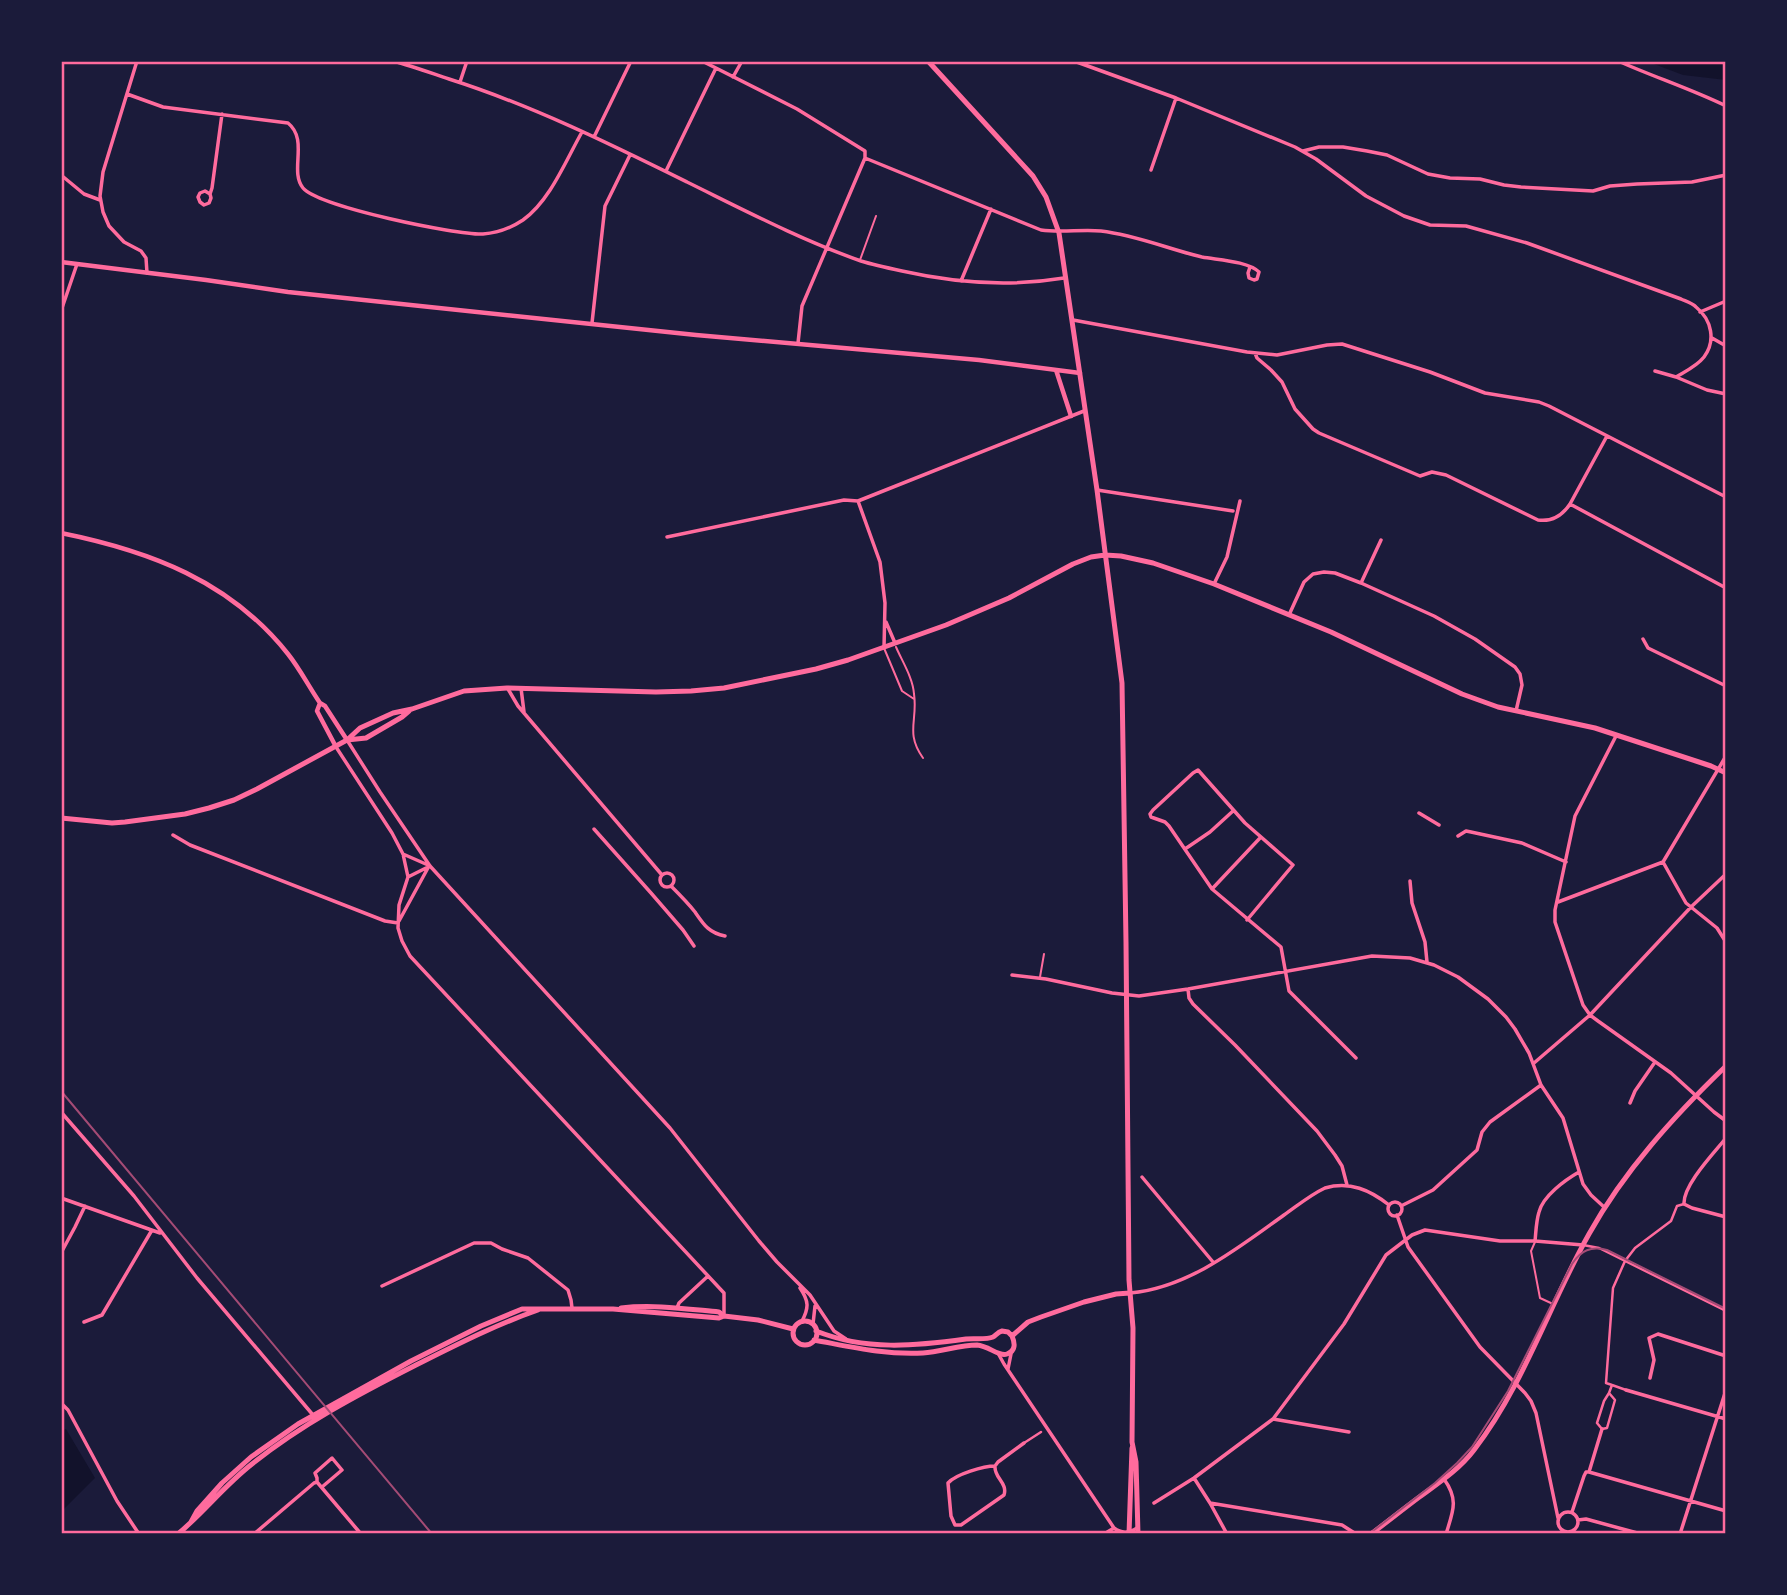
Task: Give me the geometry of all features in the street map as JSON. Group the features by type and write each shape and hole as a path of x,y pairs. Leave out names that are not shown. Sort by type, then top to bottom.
{"main road":[{"path":"928,61 1033,176 1046,197 1059,233 1067,278 1097,490 1122,683 1128,1189 1133,1328 1129,1533"},
{"path":"347,740 360,729 393,713 464,691 521,688 656,692 723,688 816,669 946,625 1009,598 1073,564 1105,555 1121,556 1181,571 1331,632 1462,694 1498,707 1579,724 1726,773"},
{"path":"61,818 112,823 185,814 209,808 257,789 335,745 347,740 366,738 402,718 412,709"},
{"path":"1371,1534 1457,1469 1474,1451 1516,1384 1604,1207 1664,1130 1726,1066"},
{"path":"1012,1336 1028,1322 1041,1317 1116,1294 1130,1293"},
{"path":"613,1309 633,1306 677,1308 719,1312 724,1316"},
{"path":"178,1534 191,1522 204,1502 245,1462 280,1436 387,1373 481,1326 522,1310 613,1309 719,1318 724,1316 758,1320 793,1329"},
{"path":"814,1340 816,1331 813,1324 802,1321 795,1325 793,1336 798,1343 805,1345 814,1340 894,1354 941,1351 973,1345 992,1348 999,1354 1006,1355 1014,1345 1012,1336"},
{"path":"816,1331 862,1343 911,1346 993,1337"},
{"path":"992,1348 991,1342 995,1334 1002,1331 1012,1336"},
{"path":"1132,1442 1136,1462 1138,1531"}],"street":[{"path":"137,61 103,172 100,200 104,217 113,232 144,254 147,273"},
{"path":"393,61 503,97 860,261 961,281 1014,284 1067,278"},
{"path":"460,82 467,61"},
{"path":"594,137 631,61"},
{"path":"702,61 816,120 865,151 865,158 802,306 798,343"},
{"path":"733,77 742,61"},
{"path":"1074,61 1176,98 1303,151 1366,196 1404,216 1430,225 1466,226 1530,244 1696,306 1709,326 1712,338 1710,346 1694,366 1676,377"},
{"path":"1618,61 1726,106"},
{"path":"666,171 716,68"},
{"path":"127,94 163,107 288,123 296,132 299,181 304,190 350,208 400,221 477,234 504,230 535,210 582,132"},
{"path":"1151,170 1176,98"},
{"path":"210,194 222,114"},
{"path":"1303,151 1319,147 1343,147 1387,155 1428,174 1483,179 1521,187 1593,191 1609,186 1692,182 1726,175"},
{"path":"592,323 605,206 630,155"},
{"path":"865,158 1041,230 1059,233 1090,230 1129,236 1202,257 1250,267"},
{"path":"61,175 84,194 100,200"},
{"path":"961,281 991,209"},
{"path":"61,262 288,292 696,335 979,360 1081,373"},
{"path":"61,311 77,264"},
{"path":"1700,312 1726,302"},
{"path":"1073,320 1277,355"},
{"path":"1712,338 1726,346"},
{"path":"1268,367 1270,357 1342,344 1485,393 1539,402 1726,497"},
{"path":"1255,353 1256,358 1282,382 1298,414 1319,433 1420,476 1432,472 1446,475 1538,520 1553,519 1563,513 1606,436"},
{"path":"1056,370 1071,416"},
{"path":"1655,371 1726,394"},
{"path":"667,537 844,500 858,501 1086,410"},
{"path":"1097,490 1233,510"},
{"path":"858,501 880,562 885,616 884,648"},
{"path":"1214,584 1227,557 1240,501"},
{"path":"1570,504 1726,588"},
{"path":"61,533 146,555 180,569 215,588 247,613 277,642 320,704 325,706 430,866 670,1128 758,1241 810,1295 834,1331 847,1340"},
{"path":"1361,583 1381,540"},
{"path":"1289,615 1304,582 1313,574 1335,573 1361,583 1434,616 1515,667 1520,674 1522,685 1516,711"},
{"path":"885,616 895,643"},
{"path":"1643,639 1648,648 1726,686"},
{"path":"507,688 524,714 662,875"},
{"path":"521,688 524,714"},
{"path":"320,704 317,711 335,745 403,854 408,877 399,905 398,923 399,933 410,956 724,1293 724,1316"},
{"path":"1616,735 1575,816 1555,910 1555,922 1583,1005 1590,1015 1681,1081 1726,1121"},
{"path":"1557,902 1663,862 1726,757"},
{"path":"1247,920 1293,865 1260,838 1198,770 1150,814 1165,822 1212,889 1247,920 1281,947 1288,987 1292,994 1356,1058"},
{"path":"1185,850 1233,811"},
{"path":"1419,813 1439,825"},
{"path":"594,829 694,946"},
{"path":"1458,836 1466,831 1522,843 1566,862"},
{"path":"173,835 190,845 384,921 398,923"},
{"path":"1212,889 1260,838"},
{"path":"403,854 430,866"},
{"path":"1663,862 1686,903 1717,928 1724,939"},
{"path":"408,877 430,866"},
{"path":"398,923 430,866"},
{"path":"662,875 666,873 672,876 674,880 671,886"},
{"path":"1534,1063 1590,1015 1691,907 1726,874"},
{"path":"661,885 662,875"},
{"path":"1409,881 1412,903 1425,942 1427,962"},
{"path":"651,893 661,885"},
{"path":"661,885 671,886"},
{"path":"671,886 706,928 725,936"},
{"path":"1012,975 1127,996 1188,989 1372,956 1405,957 1427,962 1458,977 1496,1006 1515,1029 1534,1063 1541,1086 1563,1118 1587,1190 1604,1207"},
{"path":"1188,989 1193,1004 1325,1141 1342,1166 1347,1185"},
{"path":"1630,1103 1654,1062"},
{"path":"1401,1206 1433,1191 1476,1150 1482,1132 1490,1122 1541,1086"},
{"path":"61,1112 127,1188 203,1285 314,1417"},
{"path":"1684,1203 1686,1188 1726,1138"},
{"path":"1535,1241 1541,1206 1558,1186 1579,1172"},
{"path":"1142,1177 1213,1262"},
{"path":"1130,1293 1175,1283 1247,1241 1318,1192 1332,1186 1347,1185 1367,1191 1389,1205"},
{"path":"61,1198 162,1233"},
{"path":"1389,1205 1394,1202 1401,1206"},
{"path":"1684,1203 1692,1208 1726,1217"},
{"path":"1684,1203 1677,1206 1671,1222 1635,1248 1625,1261 1613,1288 1606,1383 1726,1419"},
{"path":"1389,1205 1390,1213 1397,1215"},
{"path":"61,1253 85,1206"},
{"path":"1397,1215 1401,1206"},
{"path":"1397,1215 1408,1247 1480,1347 1528,1397 1536,1413 1558,1527 1563,1533 1576,1532 1578,1520 1572,1513 1562,1513 1558,1518"},
{"path":"84,1322 102,1315 152,1230"},
{"path":"1154,1503 1194,1478 1273,1419 1344,1324 1386,1255 1412,1235 1425,1230 1493,1240 1535,1241 1599,1248 1726,1311"},
{"path":"382,1286 474,1243 491,1242 528,1258 568,1290 572,1308"},
{"path":"677,1308 708,1276"},
{"path":"795,1281 808,1304 802,1321"},
{"path":"813,1324 816,1304"},
{"path":"1650,1378 1654,1360 1648,1338 1658,1334 1726,1356"},
{"path":"1008,1369 1011,1352"},
{"path":"999,1354 1114,1528 1129,1533 1138,1531"},
{"path":"1602,1429 1597,1423 1612,1385"},
{"path":"1644,1395 1646,1390"},
{"path":"1680,1534 1726,1390"},
{"path":"1602,1429 1607,1428 1615,1400 1609,1393"},
{"path":"61,1403 68,1410 117,1501 139,1534"},
{"path":"1273,1419 1349,1432"},
{"path":"1572,1513 1584,1476 1589,1472 1602,1429"},
{"path":"995,1466 953,1478 948,1483 951,1516 955,1525 961,1525 1004,1495 1006,1490 997,1477 995,1466 1041,1432"},
{"path":"322,1487 342,1471 332,1458 315,1473 317,1482 361,1534"},
{"path":"1589,1472 1726,1511"},
{"path":"1194,1478 1227,1534"},
{"path":"1444,1479 1454,1497 1454,1508 1446,1534"},
{"path":"254,1534 317,1482"},
{"path":"1210,1503 1342,1525 1356,1534"},
{"path":"1578,1520 1586,1519 1641,1534"},
{"path":"1129,1522 1138,1520"},
{"path":"1104,1534 1114,1528"}],"lane":[{"path":"860,261 876,216"},
{"path":"895,643 914,691 913,738 923,758"},
{"path":"884,648 902,691 915,700"},
{"path":"1040,978 1044,954"},
{"path":"1535,1241 1531,1251 1540,1298 1553,1305"}],"shaded area":[{"path":"1646,61 1726,61 1726,80 1683,75"},
{"path":"66,1429 95,1478 61,1512 61,1431"}],"tram line":[{"path":"1369,1534 1435,1483 1472,1447 1508,1391 1572,1264 1583,1252 1591,1249 1607,1250 1726,1309"}],"railway":[{"path":"61,1091 432,1534"}]}
